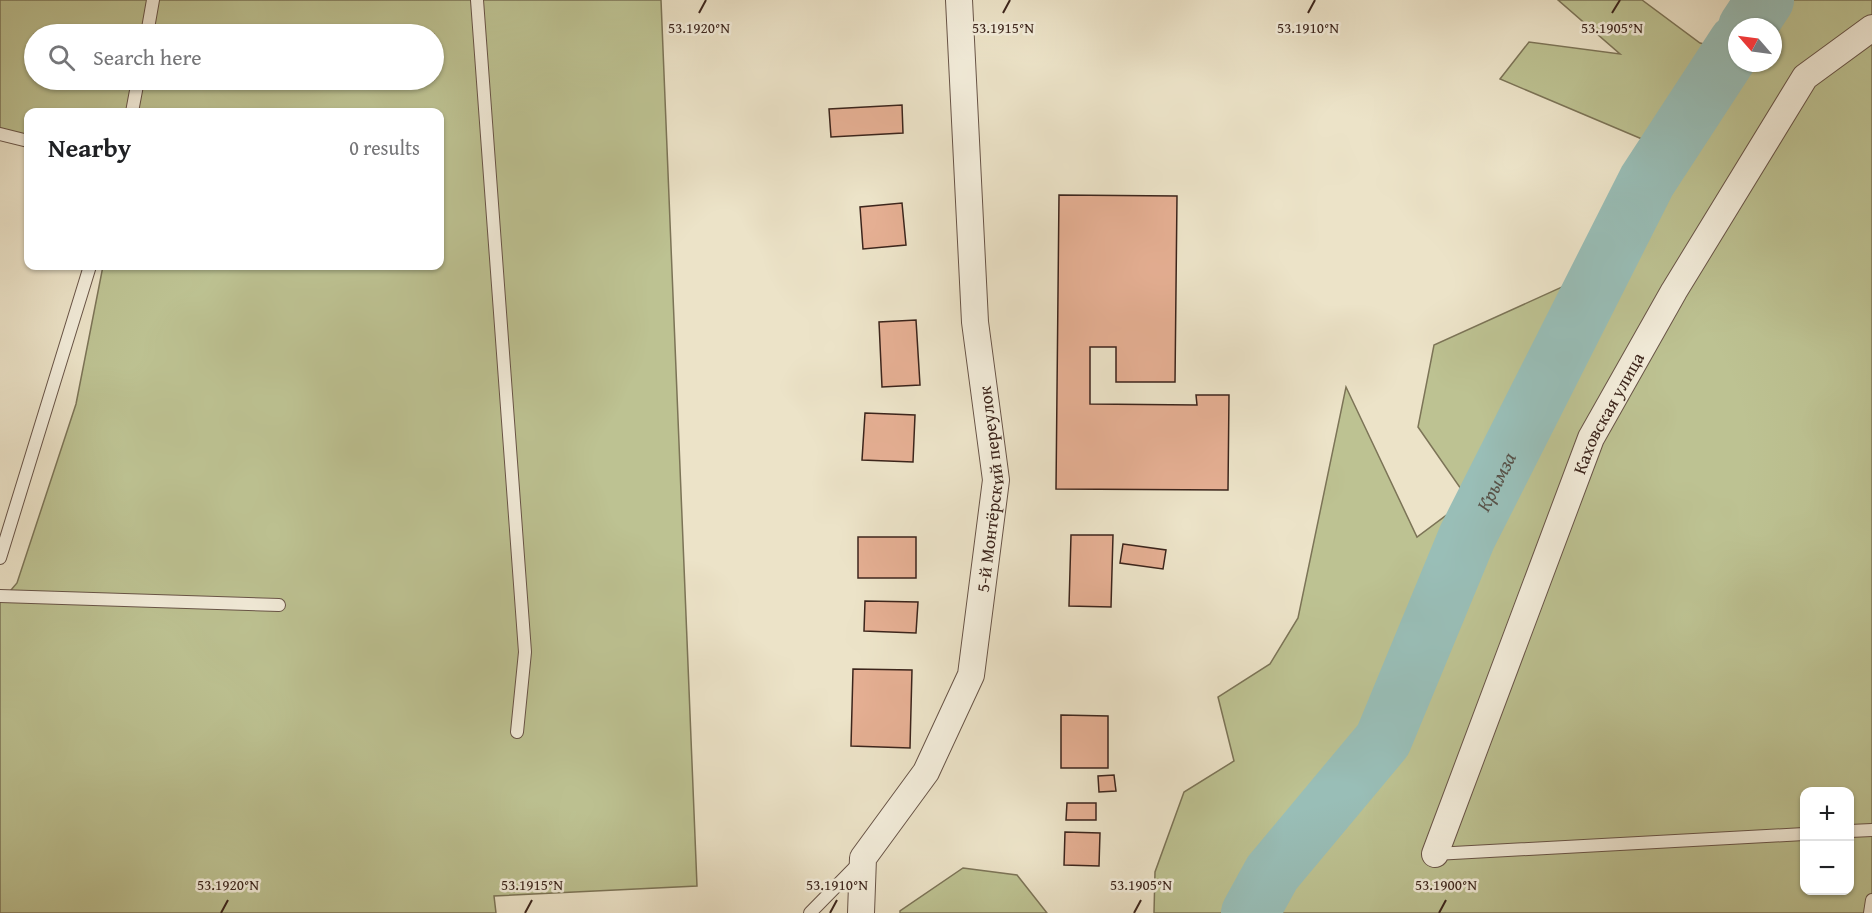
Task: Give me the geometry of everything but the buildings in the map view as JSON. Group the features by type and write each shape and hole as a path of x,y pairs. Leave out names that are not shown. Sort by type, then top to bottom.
{"street":[{"name":"5-й Монтёрский переулок","path":"863,858 926,772 971,675 996,480 975,322 959,0"},
{"name":"Каховская улица","path":"1435,854 1591,438 1674,291 1805,76 1872,28"},
{"path":"861,913 863,858"}],"lane":[{"path":"149,24 153,0"},
{"path":"477,0 525,652 517,732"},
{"path":"133,108 136,90"},
{"path":"0,134 24,140"},
{"path":"0,558 89,270"},
{"path":"0,596 279,604"},
{"path":"1854,831 1872,830"},
{"path":"1435,854 1800,834"},
{"path":"810,913 863,858"},
{"path":"1870,913 1872,900"}],"green space":[{"path":"0,0 661,0 697,886 494,896 496,913 0,913 0,603 17,583 76,404 102,270 444,270 444,108 24,108 24,135 0,128"},
{"path":"1558,0 1642,0 1700,43 1728,50 1728,72 1782,72 1782,18 1766,18 1774,0 1872,0 1872,913 1154,913 1155,872 1184,792 1234,761 1218,697 1270,664 1298,618 1346,387 1417,537 1468,499 1418,427 1434,345 1615,263 1649,142 1500,79 1529,42 1620,54"},
{"path":"963,868 1017,875 1047,913 900,913"}],"waterway":[{"name":"Крымза","path":"1753,18 1765,0"},
{"name":"Крымза","path":"1250,913 1272,873 1383,740 1467,537 1647,181 1728,57"}]}
